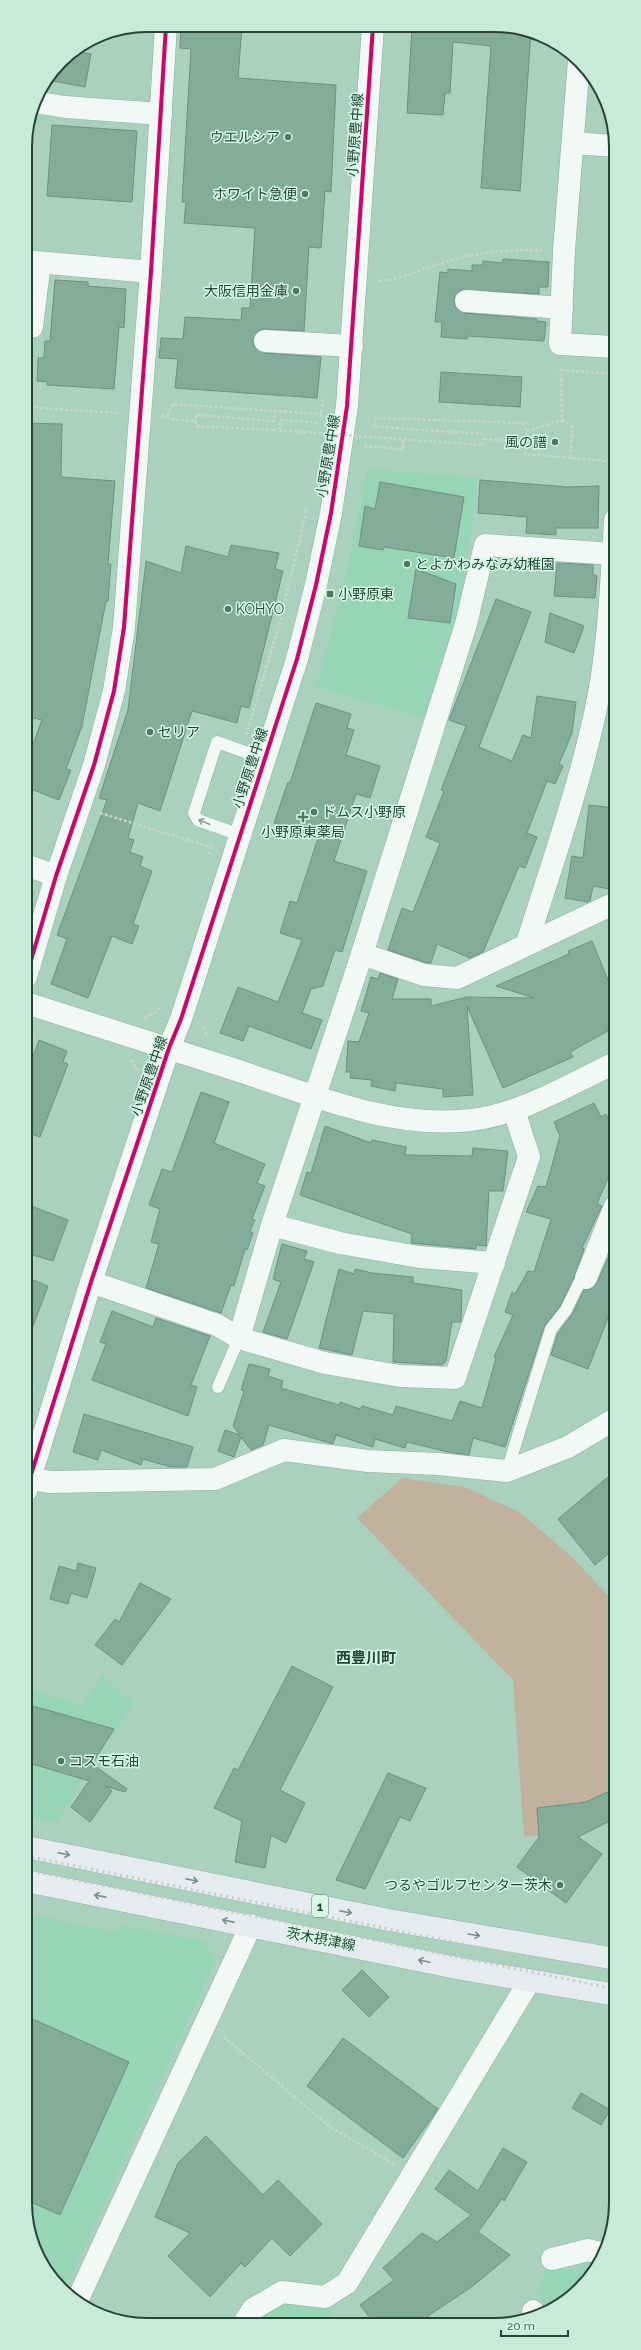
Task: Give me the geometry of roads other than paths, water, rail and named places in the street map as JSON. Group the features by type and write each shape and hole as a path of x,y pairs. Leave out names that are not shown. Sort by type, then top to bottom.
{"main road":[{"name":"1","path":"32,1847 389,1920 609,1958"},
{"name":"茨木摂津線","path":"32,1882 251,1925 462,1969 609,1994"},
{"name":"1","path":"462,1969 609,2004"}],"street":[{"path":"32,957 56,876 81,807 114,691 124,627 151,272 166,32"},
{"name":"小野原豊中線","path":"32,1472 92,1282 169,1048 181,1019 297,659 318,578 331,513 347,406 373,32"},
{"path":"578,70 564,250 560,344 609,347"},
{"path":"41,103 65,107 161,114"},
{"path":"573,143 609,146"},
{"path":"32,327 33,262 151,272"},
{"path":"466,301 562,308"},
{"path":"265,341 352,346"},
{"path":"238,1338 272,1225 362,954 466,624 485,545 609,554"},
{"path":"527,943 565,823 595,713 605,656 609,605"},
{"path":"32,868 56,876"},
{"path":"362,954 424,975 457,978 527,943 609,906"},
{"path":"32,1005 374,1114 427,1122 472,1120 514,1110 609,1066"},
{"path":"92,1282 217,1325 238,1338 340,1366 400,1376 455,1378 529,1156 514,1110"},
{"path":"272,1225 340,1243 419,1257 494,1263"},
{"path":"586,1278 608,1245"},
{"path":"32,1484 51,1482 215,1479 284,1450 368,1461 438,1464 507,1471 568,1447 609,1423"},
{"path":"79,2296 251,1925"},
{"path":"247,2318 253,2309 282,2292 325,2297 347,2283 414,2175 527,1985"},
{"path":"552,2259 588,2250 598,2252"}],"lane":[{"path":"240,835 198,820 194,814 217,742 265,759"},
{"path":"507,1471 552,1329 566,1310 579,1283 586,1278"},
{"path":"218,1387 238,1338"}],"railway":[{"path":"32,1857 572,1966 609,1972"},
{"path":"32,1871 609,1988"}],"place":[{"name":"ウエルシア","path":"288,137"},
{"name":"ホワイト急便","path":"305,194"},
{"name":"大阪信用金庫","path":"296,291"},
{"name":"風の譜","path":"555,442"},
{"name":"とよかわみなみ幼稚園","path":"407,564"},
{"name":"小野原東","path":"330,594"},
{"name":"KOHYO","path":"228,609"},
{"name":"セリア","path":"150,732"},
{"name":"ドムス小野原","path":"314,812"},
{"name":"小野原東薬局","path":"303,817"},
{"name":"コスモ石油","path":"61,1761"},
{"name":"つるやゴルフセンター茨木","path":"560,1885"}],"district":[{"name":"西豊川町","path":"366,1658"}]}
